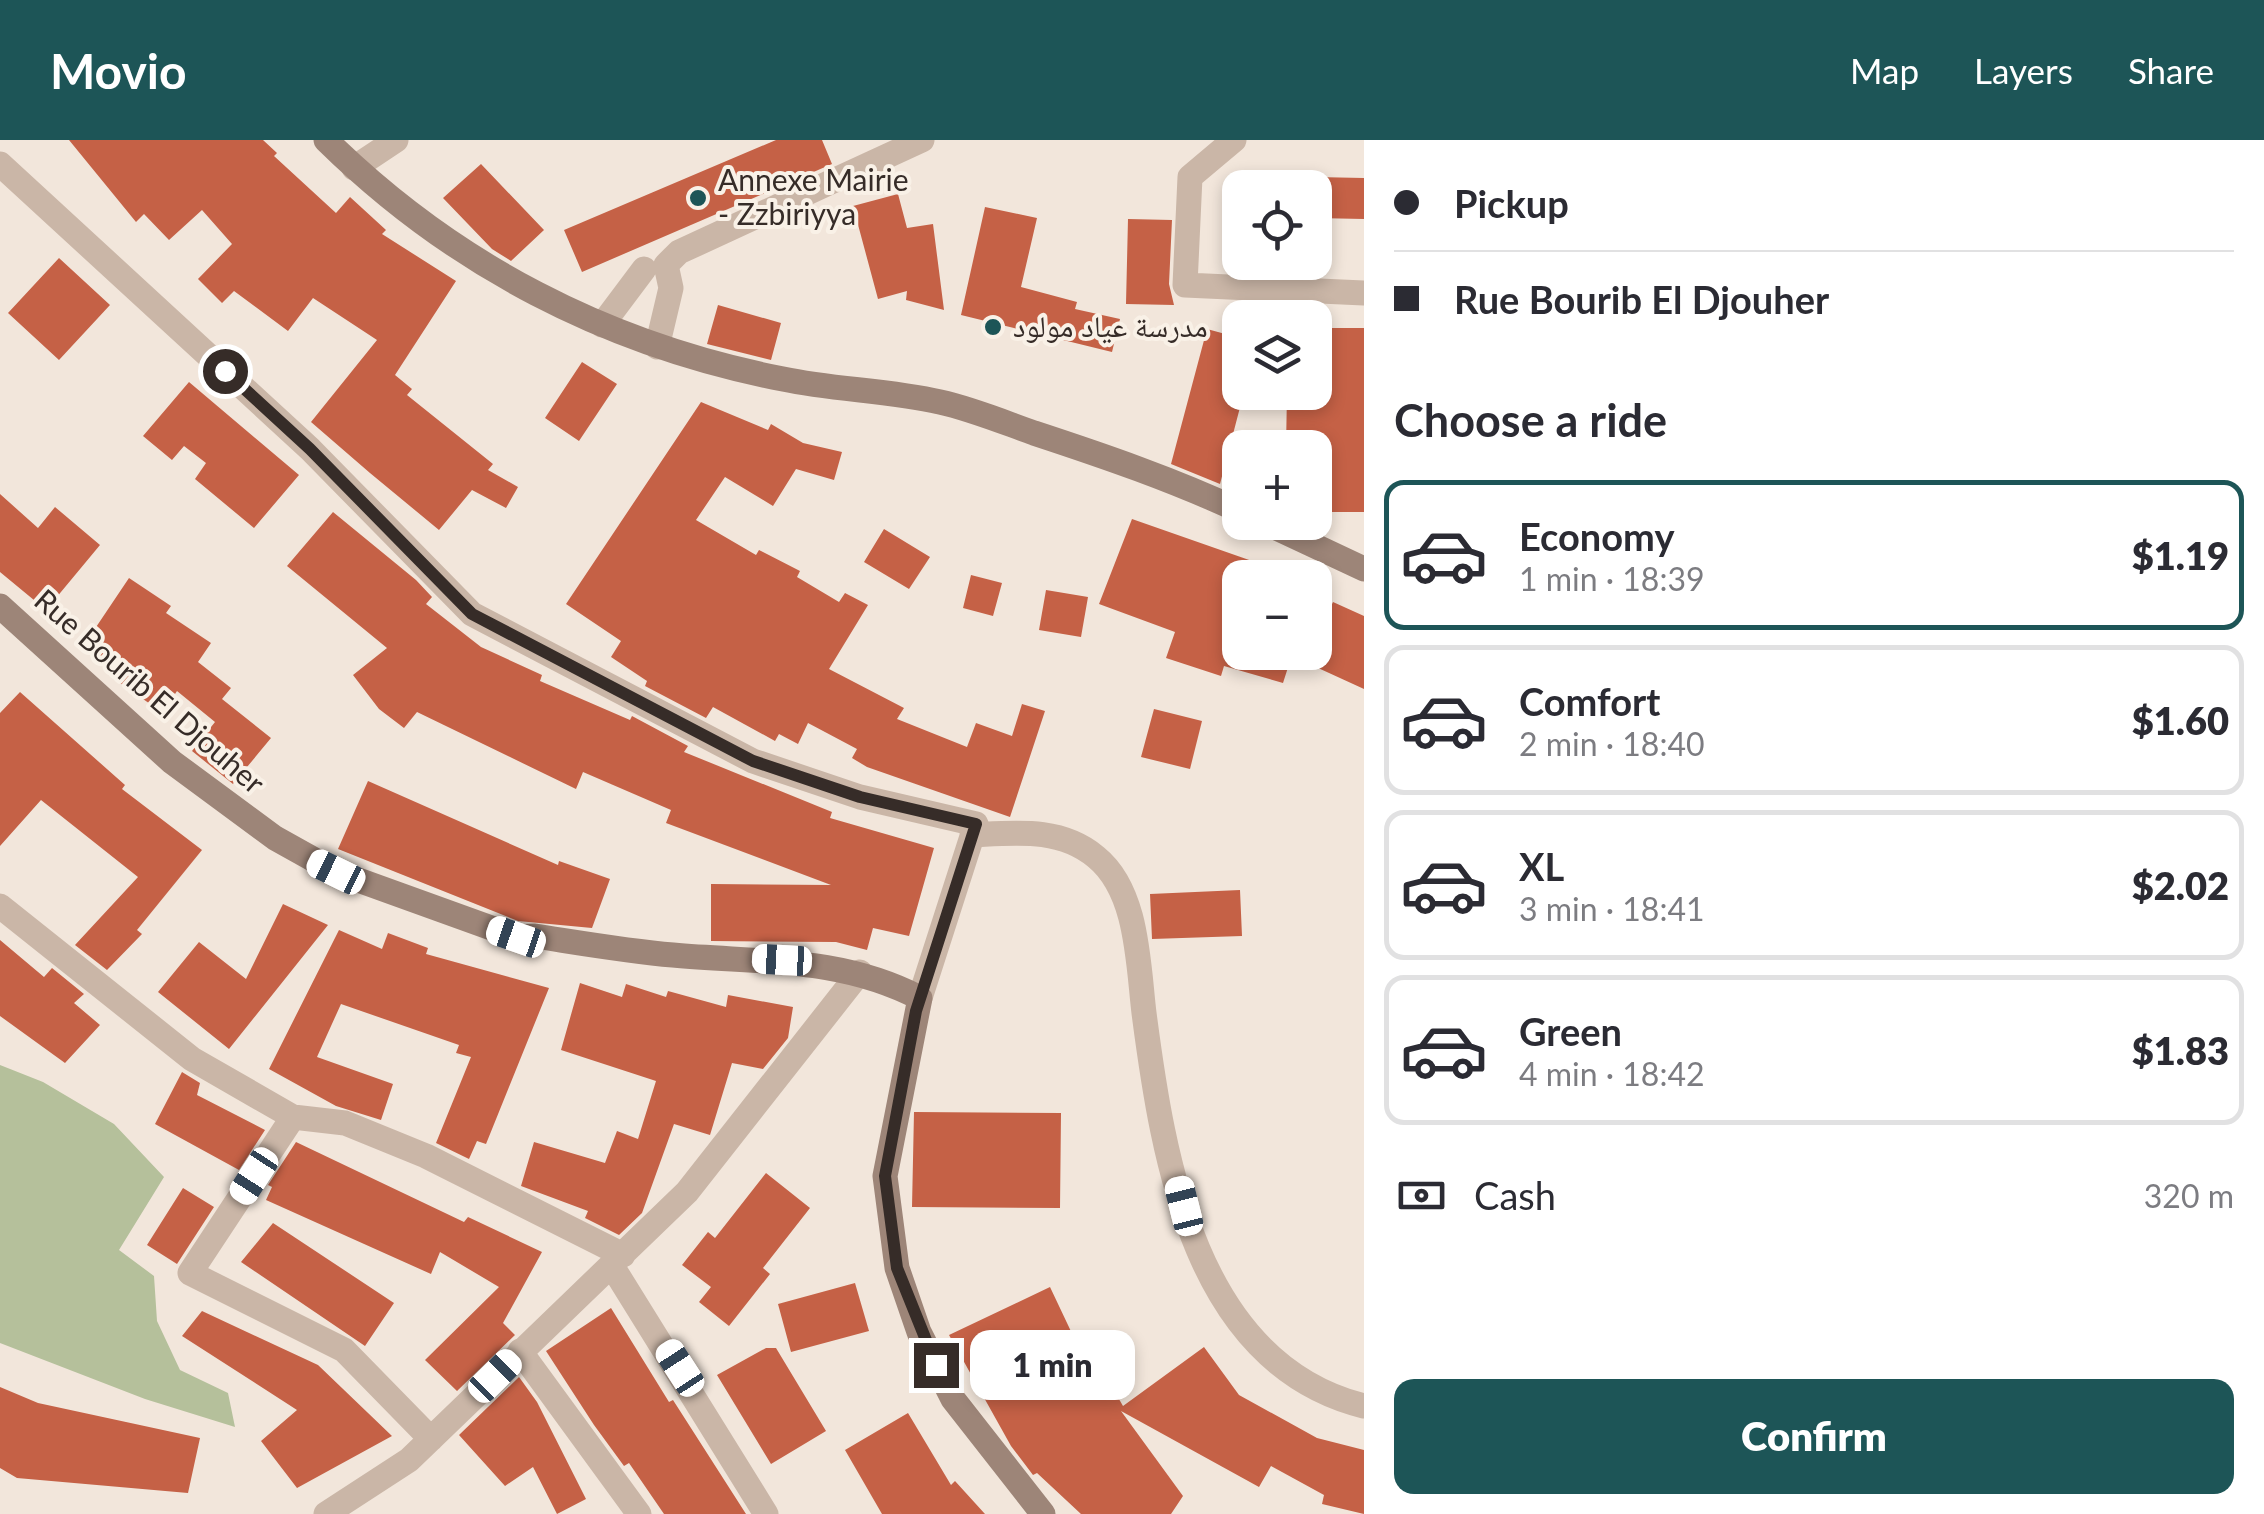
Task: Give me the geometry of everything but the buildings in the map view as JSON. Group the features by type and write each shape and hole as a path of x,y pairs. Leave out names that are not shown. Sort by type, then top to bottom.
{"main road":[{"path":"326,140 354,168 464,254 538,296 602,325 694,360 788,380 860,386 945,403 1096,453 1222,504"},
{"path":"1302,540 1364,570"},
{"name":"Rue Bourib El Djouher","path":"0,606 204,789 275,838 336,872 516,937 536,936 676,956 806,961 860,972 920,998"},
{"path":"920,998 885,1176 897,1268 919,1332 953,1398 1042,1514"}],"street":[{"path":"354,168 396,140"},
{"path":"658,346 671,288 666,265 680,252 922,140"},
{"path":"1234,140 1190,177 1185,285 1364,294"},
{"path":"0,164 310,449 472,614 753,761 860,797 976,824 920,998"},
{"path":"602,325 644,269"},
{"path":"972,835 1021,833 1064,838 1110,871 1131,921 1149,1048 1180,1189 1217,1293 1242,1328 1288,1370 1319,1390 1364,1406"},
{"path":"0,906 192,1059 293,1117 345,1123 426,1156 618,1260 766,1514"},
{"path":"326,1514 386,1478 431,1439 618,1260 722,1153 860,972"},
{"path":"293,1117 190,1273 344,1350 431,1439"},
{"path":"520,1351 639,1514"}],"green space":[{"path":"0,1065 43,1082 114,1124 164,1177 119,1250 154,1276 157,1321 180,1370 228,1393 235,1427 145,1399 0,1343"}],"place":[{"name":"Annexe Mairie - Zzbiriyya","path":"698,198"},
{"name":"مدرسة عياد مولود","path":"993,327"}],"route":[{"path":"225,371 310,449 472,614 753,761 860,797 976,824 916,1011 885,1176 897,1268 919,1332 936,1365"}]}
